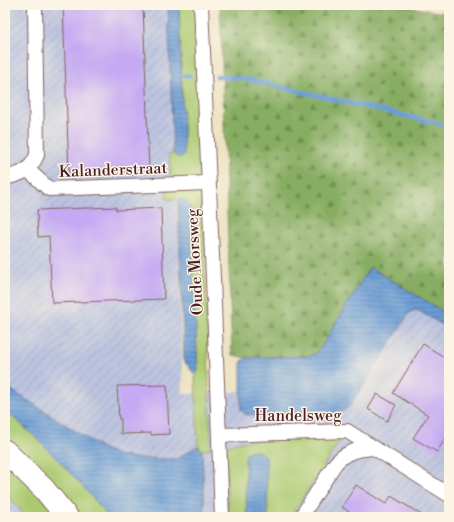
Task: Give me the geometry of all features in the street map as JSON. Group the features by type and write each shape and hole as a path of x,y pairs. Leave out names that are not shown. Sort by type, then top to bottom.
{"main road":[{"path":"5,451 44,489 67,517"}],"street":[{"name":"Kalanderstraat","path":"35,5 38,149 34,162 28,170 49,190 208,183"},
{"name":"Oude Morsweg","path":"201,5 222,517"},
{"path":"5,177 14,176 28,170"},
{"name":"Handelsweg","path":"219,435 347,432 449,495"},
{"path":"301,517 340,458 346,453 354,450 374,448"}],"shaded area":[{"path":"5,5 171,5 183,394 330,387 391,288 449,325 449,517 5,517"}],"green space":[{"path":"179,5 196,5 203,175 197,181 171,181 169,154 173,154 177,157 182,89"},
{"path":"220,5 398,5 449,14 449,315 370,267 322,346 316,353 310,356 247,358 232,355"},
{"path":"198,188 203,190 211,448 202,451 198,446 195,375 198,371 182,200 167,199 166,190"},
{"path":"5,410 59,461 109,517 81,517 60,492 5,437"},
{"path":"337,436 339,442 290,517 268,517 266,456 245,457 247,517 228,517 225,452 231,444 236,442"},
{"path":"5,459 61,517 27,517 5,493"}],"water":[{"path":"168,5 179,5 184,155 181,157 177,157 173,154"},
{"path":"182,199 186,201 190,207 198,371 195,375 184,361 178,204 178,201"},
{"path":"370,267 449,315 449,329 421,312 416,310 410,312 350,406 342,412 247,415 241,410 241,363 243,360 247,358 310,356 316,353 322,346"},
{"path":"5,386 102,448 118,455 133,458 176,459 198,446 202,451 205,517 109,517 59,461 5,410"},
{"path":"253,450 266,456 268,517 247,517 245,457 247,452"}],"building":[{"path":"63,5 143,5 149,172 69,175"},
{"path":"116,207 116,210 161,208 164,299 52,303 49,236 38,237 37,210"},
{"path":"423,344 449,360 449,433 437,452 413,438 428,415 393,393"},
{"path":"167,385 169,434 121,434 121,419 119,419 117,386"},
{"path":"377,394 396,405 387,421 368,409"},
{"path":"356,485 386,504 391,496 425,517 357,517 342,507"}],"waterway":[{"path":"185,75 190,76"},
{"path":"217,76 247,79 449,126"}]}
